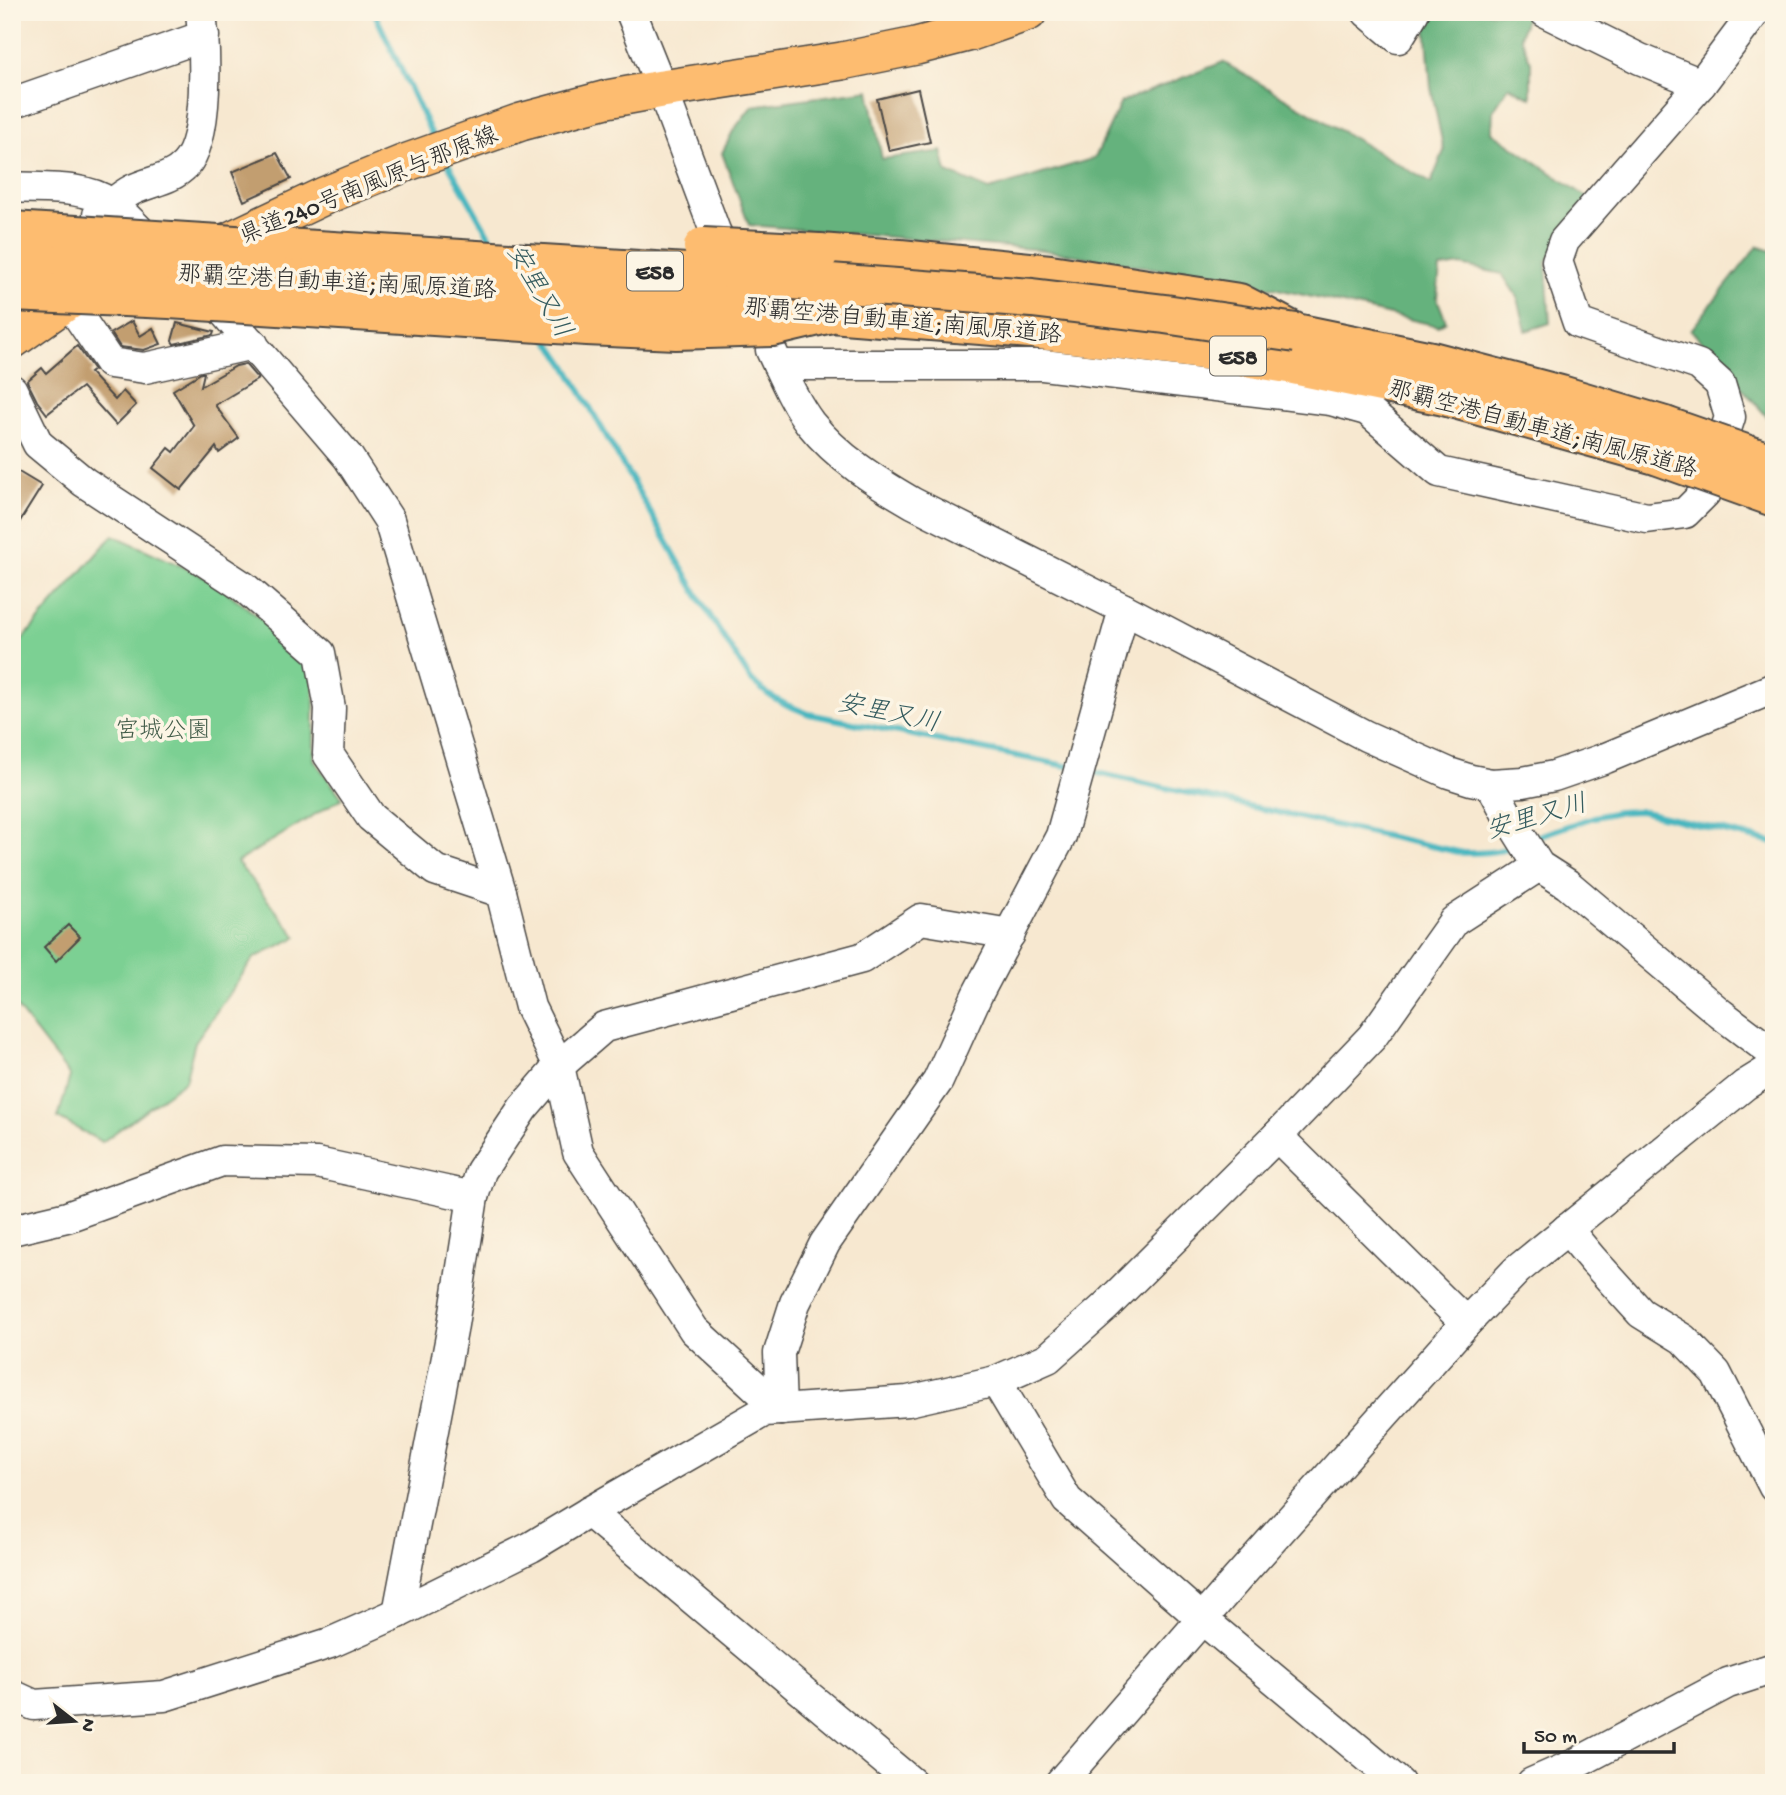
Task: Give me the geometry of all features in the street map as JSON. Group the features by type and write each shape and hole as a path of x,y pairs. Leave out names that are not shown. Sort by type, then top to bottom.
{"highway":[{"path":"12,213 900,259 1050,274 1239,303 1296,333"},
{"name":"那覇空港自動車道;南風原道路","path":"12,231 751,277 1032,299 1165,314 1296,333 1438,378 1660,441 1774,464"},
{"name":"那覇空港自動車道;南風原道路","path":"12,262 831,313 1031,329 1210,351 1288,364 1438,378"},
{"path":"12,292 676,330 772,327 831,313"},
{"name":"那覇空港自動車道;南風原道路","path":"1660,441 1774,497"}],"main road":[{"name":"県道240号南風原与那原線","path":"12,340 68,301 110,279 229,241 324,196 496,130 607,99 842,61 903,48 971,32 1028,12"}],"street":[{"path":"631,12 715,231 794,397 809,421 829,444 879,484 1366,736 1449,773 1492,784 1554,776 1606,758 1774,688"},
{"path":"1367,12 1398,38 1414,12"},
{"path":"1545,12 1640,59 1701,84"},
{"path":"778,365 1043,365 1331,400 1367,410 1439,472 1647,518 1685,513 1705,493 1730,417 1720,384 1699,365 1578,323 1557,261 1564,241 1701,84 1755,12"},
{"path":"12,103 203,24 200,134 186,164 168,177 131,190 111,205 88,224 40,278 12,301"},
{"path":"12,187 83,191 111,205 209,293 348,457 389,520 501,892 530,1007 559,1066 578,1152 694,1331 781,1410"},
{"path":"68,301 110,363 145,368 253,344"},
{"path":"12,390 38,444 84,482 244,587 320,653 330,708 328,754 371,817 435,870 501,892"},
{"path":"781,1410 779,1353 795,1303 825,1243 937,1081 977,995 1061,836 1124,609"},
{"path":"1492,784 1509,818 1539,866 1567,884 1721,1014 1774,1054"},
{"path":"12,1695 34,1705 164,1696 330,1643 531,1548 765,1411 908,1401 996,1381 1048,1358 1105,1307 1372,1037 1454,921 1539,866"},
{"path":"398,1613 452,1331 473,1197 481,1171 523,1108 559,1066 604,1027 862,957 921,919 1010,934"},
{"path":"1060,1783 1202,1619 1466,1323 1517,1270 1745,1085 1774,1067"},
{"path":"1277,1136 1466,1323"},
{"path":"12,1230 67,1217 222,1161 317,1163 473,1197"},
{"path":"1567,1229 1641,1312 1682,1339 1716,1373 1774,1487"},
{"path":"996,1381 1067,1500 1202,1619 1399,1783"},
{"path":"589,1512 912,1783"},
{"path":"1532,1783 1575,1764 1728,1683 1769,1676"}],"green space":[{"path":"1436,12 1524,12 1527,15 1520,37 1531,62 1531,98 1509,86 1493,111 1492,132 1591,200 1546,263 1550,323 1526,331 1518,298 1502,274 1461,265 1440,268 1437,298 1446,321 1438,326 1273,288 1043,250 749,225 722,153 733,131 752,106 869,90 882,159 942,151 947,172 989,190 1095,158 1121,102 1223,62 1431,183 1444,151 1431,88 1426,24"},
{"path":"1758,246 1774,252 1774,422 1691,330"},
{"name":"宮城公園","path":"113,535 212,580 303,652 314,674 314,760 342,798 237,862 297,937 254,958 195,1042 185,1081 102,1142 58,1118 70,1076 12,1001 12,640 22,640"}],"building":[{"path":"918,89 930,142 889,151 877,99"},
{"path":"277,153 291,179 244,201 232,172"},
{"path":"132,321 140,336 153,328 161,344 144,350 120,347 111,333"},
{"path":"177,323 214,332 213,335 174,344 172,341"},
{"path":"77,346 94,370 90,373 115,400 123,391 136,405 116,425 82,387 47,414 27,381 42,368 46,373"},
{"path":"245,364 258,379 215,405 239,438 219,453 216,447 181,490 153,468 169,448 174,452 194,426 173,390 201,373 204,373 201,386 236,366"},
{"path":"12,468 42,486 12,534"},
{"path":"68,925 80,937 56,961 44,947"}],"waterway":[{"name":"安里又川","path":"374,12 434,139"},
{"name":"安里又川","path":"446,160 496,248"},
{"name":"安里又川","path":"546,337 565,364 704,606 751,680 769,695 809,714 1071,767"},
{"name":"安里又川","path":"1088,771 1463,853 1483,853 1515,845"},
{"name":"安里又川","path":"1532,838 1594,817 1640,811 1774,843"}]}
